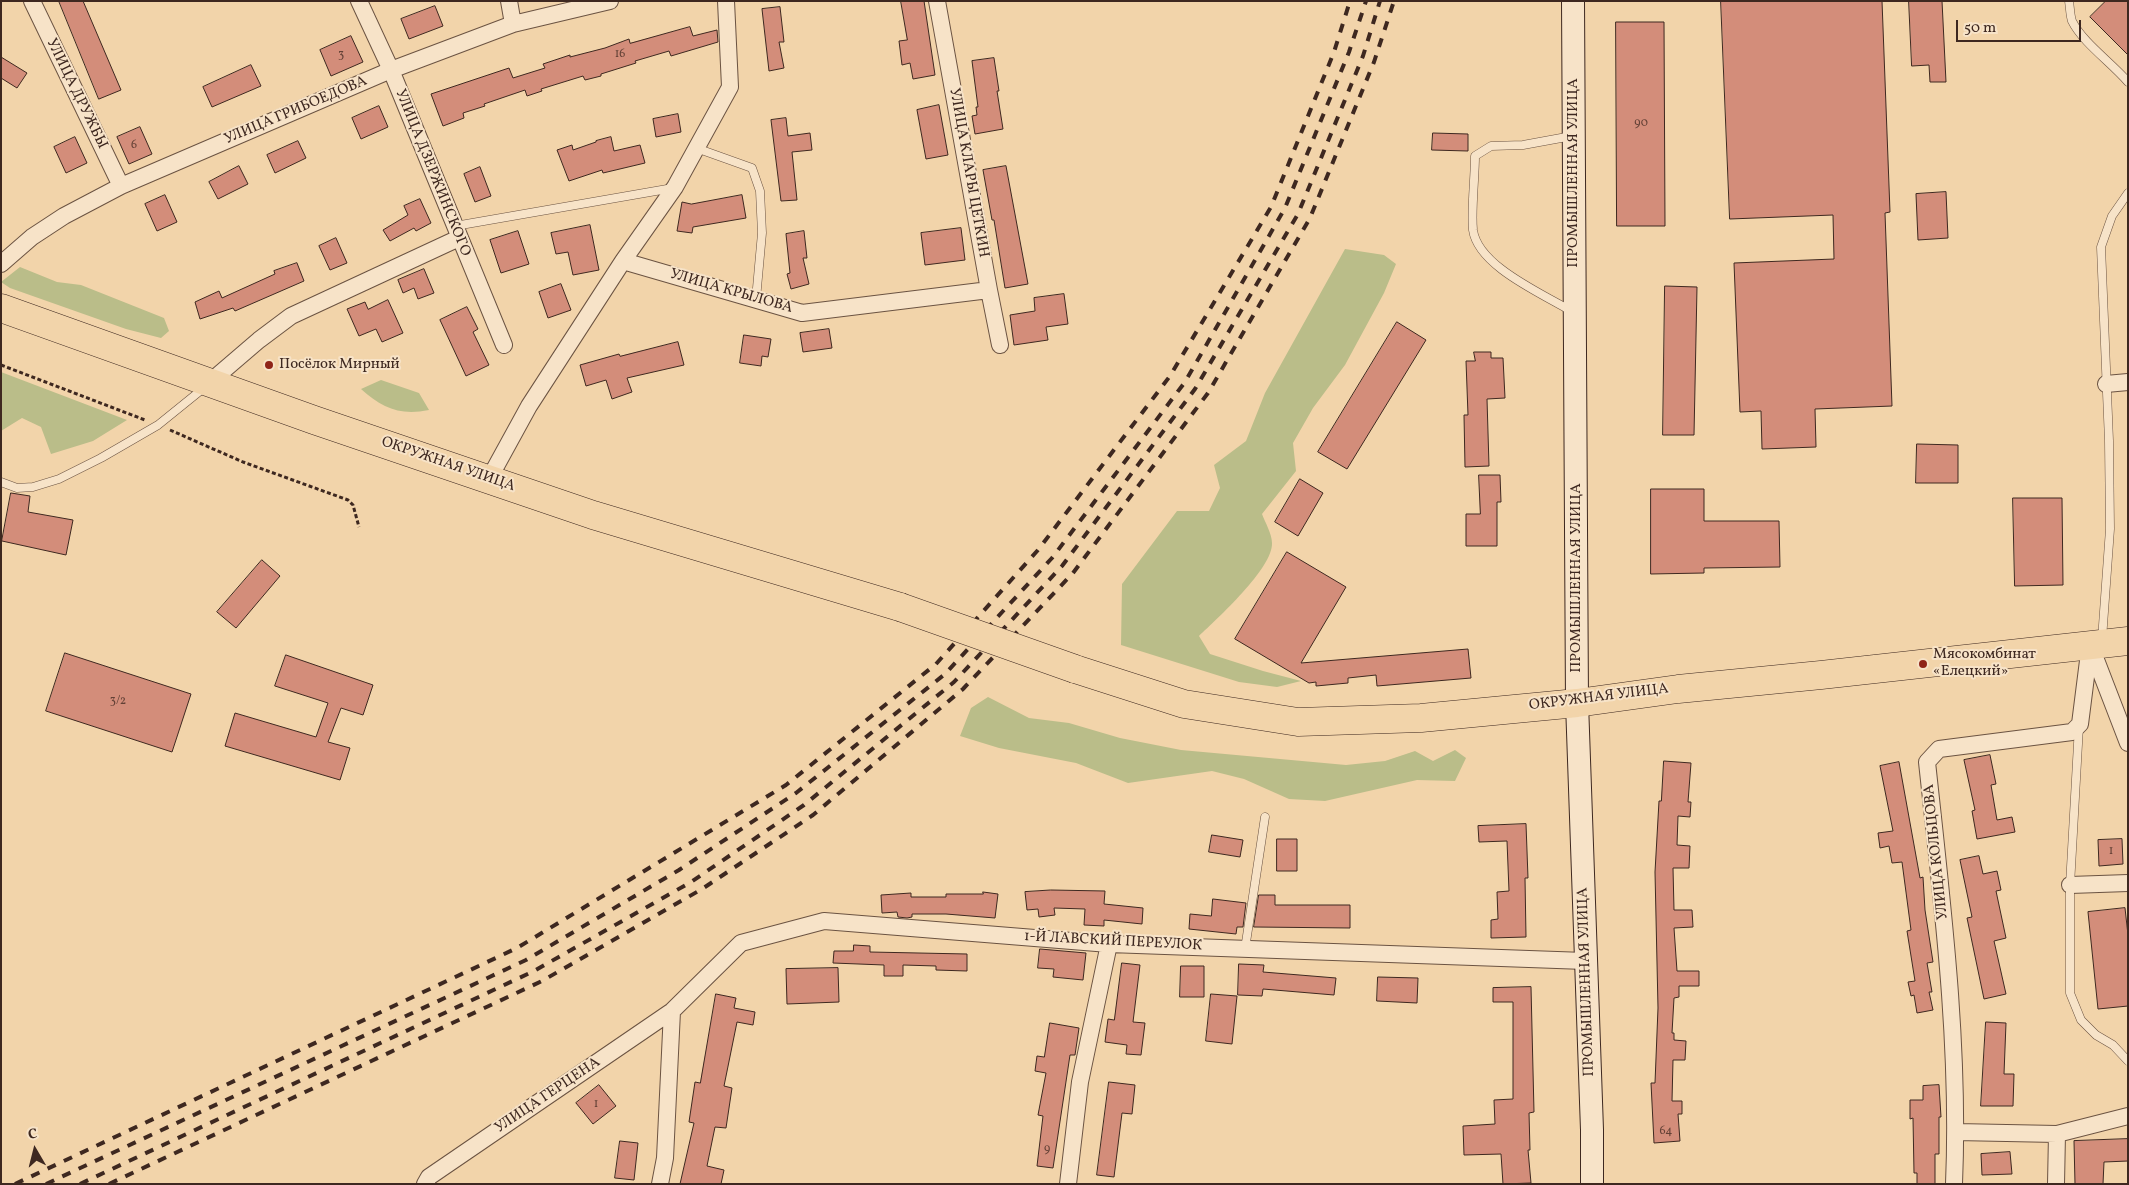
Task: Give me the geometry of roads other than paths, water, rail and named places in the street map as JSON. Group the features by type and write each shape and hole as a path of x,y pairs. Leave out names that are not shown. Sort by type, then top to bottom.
{"highway":[{"name":"ОКРУЖНАЯ УЛИЦА","path":"1,308 593,514 900,607 1075,669 1184,704 1298,722 1421,718 1577,703 1678,689 2106,643"}],"street":[{"name":"УЛИЦА ДРУЖБЫ","path":"32,1 121,186"},
{"name":"УЛИЦА ДЗЕРЖИНСКОГО","path":"359,1 391,70 504,345"},
{"path":"509,1 513,24"},
{"name":"УЛИЦА ГРИБОЕДОВА","path":"1,264 32,237 48,226 121,186 391,70 513,24 610,1"},
{"path":"489,479 529,406 622,261 675,187 730,87 726,1"},
{"name":"УЛИЦА КЛАРЫ ЦЕТКИН","path":"937,1 1000,344"},
{"name":"ПРОМЫШЛЕННАЯ УЛИЦА","path":"1573,1 1577,703 1592,1130 1592,1184"},
{"path":"210,382 259,340 291,316 457,232"},
{"name":"УЛИЦА КРЫЛОВА","path":"622,261 802,313 989,290"},
{"path":"2106,384 2128,382"},
{"path":"2080,724 2106,643"},
{"path":"2106,643 2128,743"},
{"name":"УЛИЦА КОЛЬЦОВА","path":"1954,1184 1956,1132 1947,942 1927,762 1939,749 2072,732 2080,724"},
{"path":"2070,884 2128,883"},
{"name":"1-Й ЛАВСКИЙ ПЕРЕУЛОК","path":"672,1011 741,943 824,921 1109,944 1585,961"},
{"path":"1068,1184 1080,1082 1109,944"},
{"path":"660,1184 665,1158 672,1011"},
{"name":"УЛИЦА ГЕРЦЕНА","path":"425,1184 430,1177 672,1011"},
{"path":"1956,1132 2057,1134 2128,1116"},
{"path":"2056,1184 2057,1134"}],"lane":[{"path":"2069,1 2072,20 2092,46 2128,82"},
{"path":"1574,136 1523,145 1491,146 1475,156 1473,230 1480,250 1496,267 1575,314"},
{"path":"696,148 752,168 760,192 762,233 756,299"},
{"path":"457,232 675,187"},
{"path":"2106,643 2110,529 2110,441 2100,247 2112,216 2128,193"},
{"path":"1,482 17,488 33,487 59,479 158,425 210,382"},
{"path":"2080,724 2070,884 2070,993 2081,1020 2096,1035 2114,1045 2128,1062"},
{"path":"1245,949 1265,817"}],"railway":[{"path":"15,1184 517,948 786,785 936,664 1038,550 1170,376 1271,207 1334,52 1350,1"},
{"path":"46,1184 526,960 679,870 796,793 945,674 1052,558 1185,382 1285,208 1349,52 1366,1"},
{"path":"80,1184 534,971 691,882 804,805 954,682 1062,566 1195,389 1298,214 1363,56 1380,1"},
{"path":"109,1184 542,981 702,889 813,815 963,689 1073,573 1208,393 1310,218 1374,62 1394,1"}],"place":[{"name":"Посёлок Мирный","path":"269,365"},
{"name":"Мясокомбинат «Елецкий»","path":"1923,664"}]}
